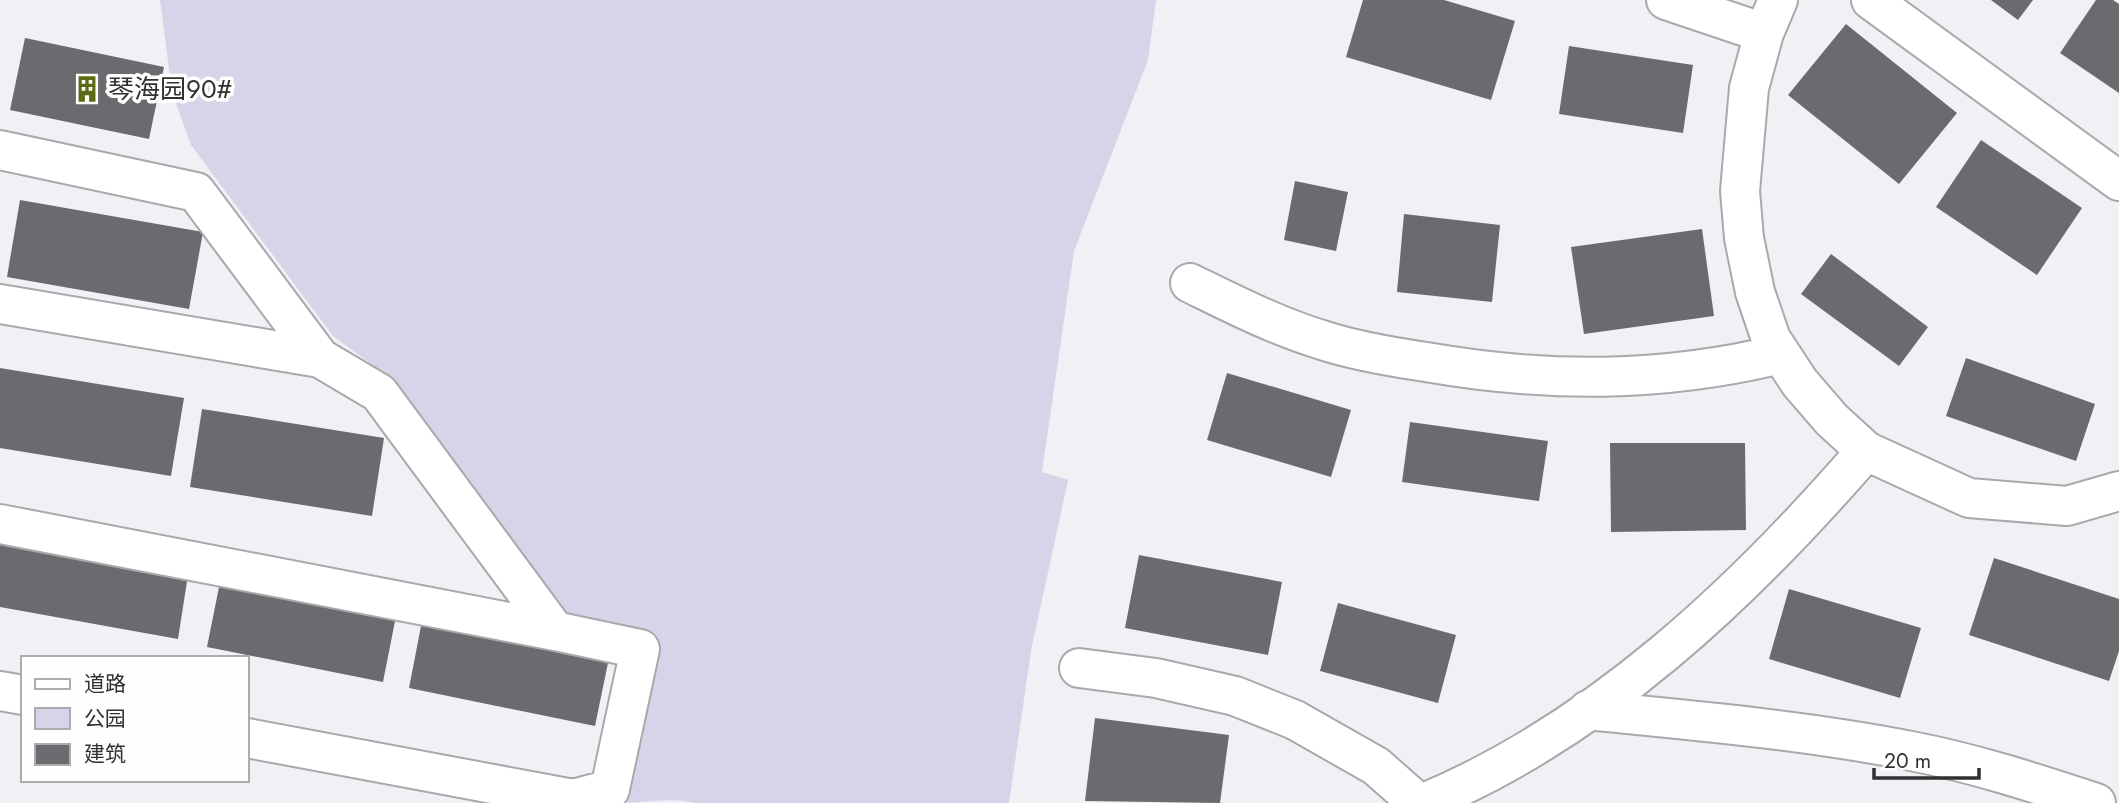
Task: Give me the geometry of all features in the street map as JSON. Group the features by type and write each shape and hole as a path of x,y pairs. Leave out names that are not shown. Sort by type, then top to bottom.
{"street":[{"path":"1666,0 1771,16 1749,88 1740,191 1744,238 1755,292 1771,339 1832,421 1866,451 1969,498 2067,506 2119,491"},
{"path":"1871,0 2119,181"},
{"path":"0,150 196,192 320,358"},
{"path":"1190,283 1254,314 1322,341 1487,373 1557,379 1638,376 1720,369 1781,354"},
{"path":"0,304 320,358 379,393 555,631"},
{"path":"1424,803 1491,772 1637,675 1740,587 1801,526 1866,451"},
{"path":"0,524 640,649 610,789 573,799 248,738"},
{"path":"1079,668 1156,678 1235,696 1295,720 1377,765 1418,803"},
{"path":"0,691 21,695"},
{"path":"1588,710 1756,727 1913,751 2005,774 2096,803"}],"green space":[{"path":"160,0 1156,0 1148,60 1074,251 1042,472 1068,480 1031,651 1009,803 695,803 668,800 621,803 628,792 656,636 565,617 396,382 333,336 191,145 172,92"}],"building":[{"path":"1363,0 1444,0 1515,21 1491,100 1346,57"},
{"path":"1991,0 2033,0 2018,20"},
{"path":"2096,0 2113,0 2119,4 2119,93 2060,53"},
{"path":"1846,24 1957,113 1899,184 1788,95"},
{"name":"琴海园90#","path":"25,38 164,67 149,139 10,110"},
{"path":"1569,46 1693,65 1683,133 1559,114"},
{"path":"1981,140 2082,208 2037,275 1936,207"},
{"path":"1295,181 1348,192 1336,251 1284,240"},
{"path":"20,200 203,232 189,309 7,277"},
{"path":"1404,214 1500,225 1492,302 1397,292"},
{"path":"1702,229 1714,316 1584,334 1571,247"},
{"path":"1831,254 1928,327 1899,366 1801,294"},
{"path":"1966,358 2095,404 2076,461 1946,416"},
{"path":"0,368 184,398 171,476 0,448"},
{"path":"1227,373 1351,410 1331,477 1207,440"},
{"path":"202,409 384,438 372,516 190,487"},
{"path":"1410,422 1548,441 1539,501 1402,482"},
{"path":"1610,443 1745,443 1746,530 1611,532"},
{"path":"0,543 188,575 178,639 0,607"},
{"path":"1139,555 1282,582 1268,655 1125,628"},
{"path":"1994,558 2119,599 2119,651 2109,681 1969,635"},
{"path":"220,582 396,616 383,682 207,647"},
{"path":"1789,589 1921,628 1900,698 1769,659"},
{"path":"1338,603 1456,635 1438,703 1320,671"},
{"path":"422,621 609,658 595,726 409,688"},
{"path":"1095,718 1229,735 1220,803 1085,801"}],"place":[{"name":"琴海园90#","path":"87,89"}]}
